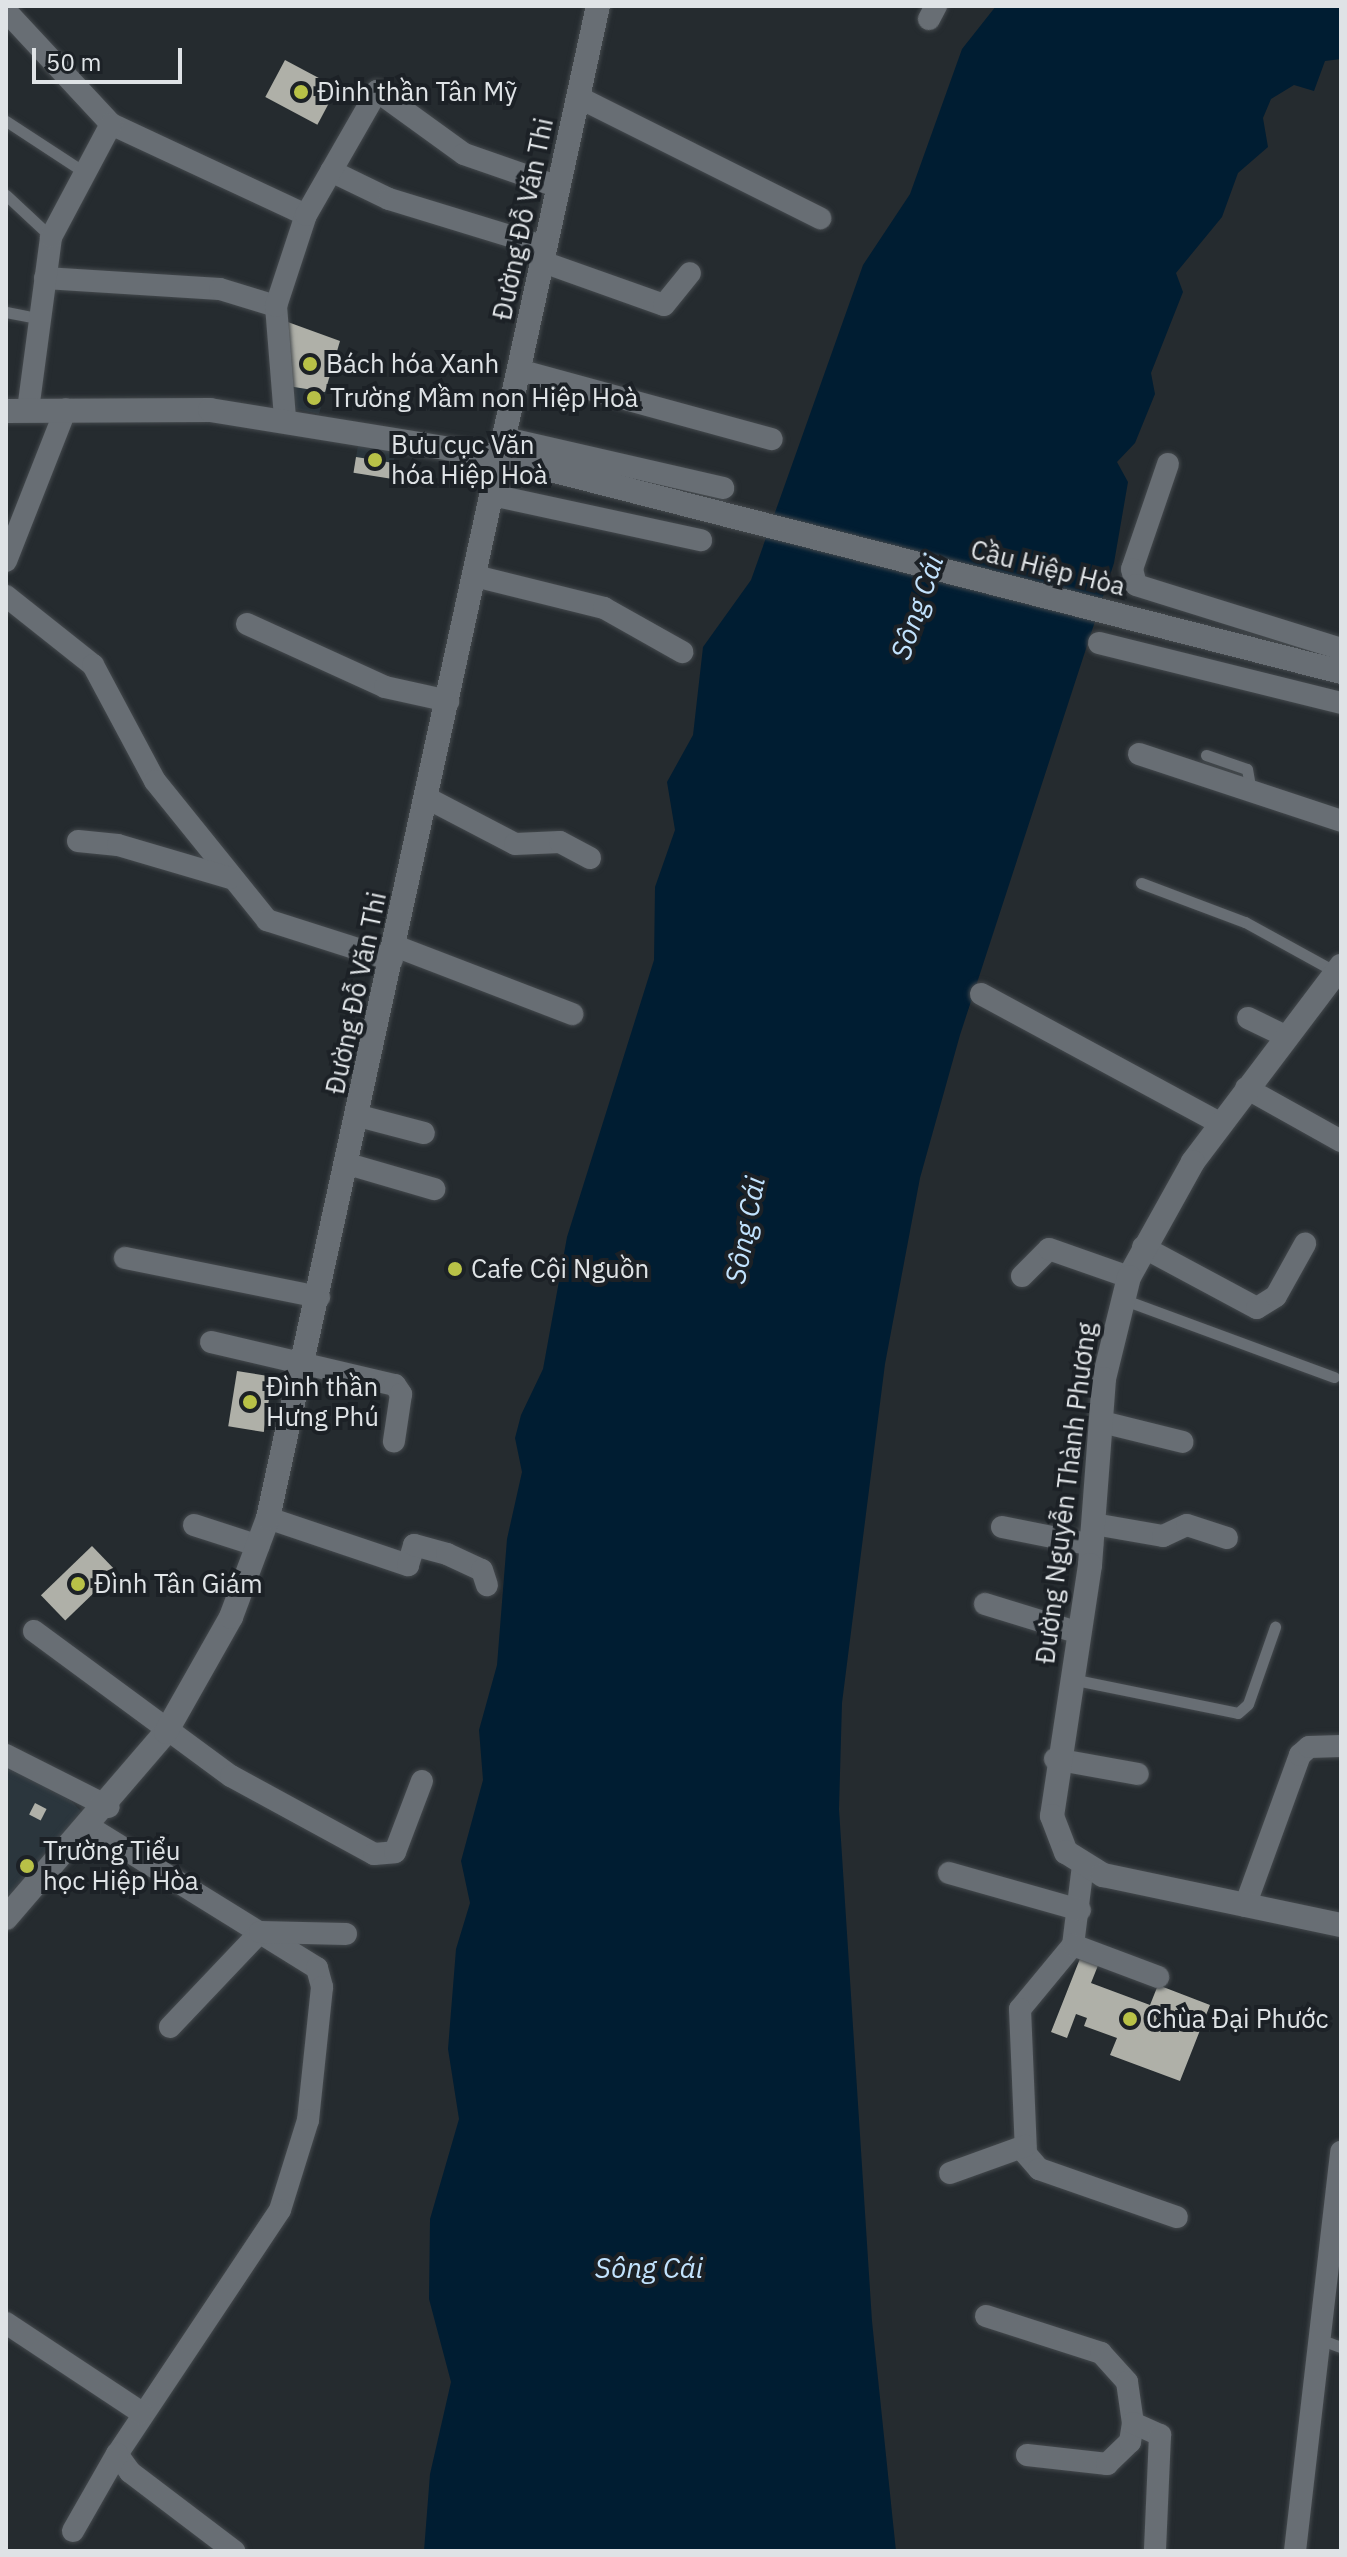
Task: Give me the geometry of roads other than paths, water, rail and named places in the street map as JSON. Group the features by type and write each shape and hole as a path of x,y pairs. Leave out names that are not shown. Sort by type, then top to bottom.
{"main road":[{"name":"Đường Đỗ Văn Thi","path":"6,1918 91,1828 166,1732 213,1654 268,1518 359,1116 598,6"},
{"name":"Cầu Hiệp Hòa","path":"17,411 66,409 285,419 503,448 602,482 1341,672"},
{"name":"Đường Nguyễn Thành Phương","path":"1083,1865 1054,1830 1055,1759 1079,1633 1093,1535 1102,1422 1125,1288 1143,1247 1220,1123 1338,970"},
{"path":"1083,1865 1245,1906 1341,1925"}],"street":[{"path":"6,11 111,124 306,215"},
{"path":"285,419 276,306 306,215 369,97 385,91 464,154 559,187"},
{"path":"578,97 820,218"},
{"path":"17,411 51,237 111,124"},
{"path":"331,171 389,199 544,254 664,305 690,273"},
{"path":"45,278 220,289 276,306"},
{"path":"519,370 772,439"},
{"path":"6,561 66,409"},
{"path":"503,448 723,488"},
{"path":"1168,464 1132,569 1136,585 1341,649"},
{"path":"492,495 701,540"},
{"path":"475,576 604,608 682,652"},
{"path":"6,596 93,665 122,731 230,878 281,929 394,953 572,1014"},
{"path":"247,624 385,687 448,701"},
{"path":"1099,643 1341,703"},
{"path":"1139,754 1341,821"},
{"path":"427,798 515,844 560,842 590,858"},
{"path":"78,841 118,845 230,878"},
{"path":"981,994 1220,1123"},
{"path":"1248,1018 1285,1036"},
{"path":"1246,1088 1341,1141"},
{"path":"359,1116 424,1133"},
{"path":"348,1164 434,1189"},
{"path":"1143,1247 1257,1308 1276,1296 1305,1244"},
{"path":"1022,1276 1049,1249 1125,1288"},
{"path":"125,1258 319,1297"},
{"path":"211,1342 305,1363 399,1389 394,1441"},
{"path":"1102,1422 1183,1442"},
{"path":"268,1518 408,1565 414,1545 447,1554 476,1565 487,1585"},
{"path":"194,1525 259,1546"},
{"path":"1002,1527 1093,1535 1163,1536 1187,1525 1227,1538"},
{"path":"985,1604 1079,1633"},
{"path":"34,1631 166,1732 384,1857 400,1843 422,1781"},
{"path":"1245,1906 1300,1755 1309,1747 1341,1746"},
{"path":"6,1755 109,1807"},
{"path":"1055,1759 1138,1774"},
{"path":"73,2531 142,2413 280,2210 308,2120 322,1987 317,1968 91,1828"},
{"path":"1083,1865 1080,1910 1073,1945 1020,2009 1025,2146 1039,2169 1177,2217"},
{"path":"949,1873 1080,1910"},
{"path":"170,2027 260,1932 346,1934"},
{"path":"1073,1945 1158,1977"},
{"path":"950,2173 1025,2146"},
{"path":"1295,2551 1316,2338 1333,2267 1341,2152"},
{"path":"986,2316 1101,2353 1127,2382 1133,2423 1130,2442 1107,2464 1027,2455"},
{"path":"6,2323 142,2413"},
{"path":"1133,2423 1165,2441 1155,2551"},
{"path":"117,2454 130,2472 234,2551"}],"lane":[{"path":"6,121 84,172"},
{"path":"6,195 51,237"},
{"path":"6,312 37,318"},
{"path":"1206,755 1247,769 1251,792"},
{"path":"1141,883 1245,922 1338,970"},
{"path":"1125,1288 1334,1377"},
{"path":"1070,1679 1238,1713 1248,1704 1275,1627"},
{"path":"1316,2338 1341,2347"}],"water":[{"name":"Sông Cái","path":"996,6 1341,6 1341,59 1325,61 1314,91 1294,85 1271,99 1263,118 1268,147 1238,173 1222,217 1176,273 1183,292 1151,373 1155,394 1135,443 1117,462 1128,482 1114,563 960,1035 920,1178 885,1364 842,1703 839,1809 872,2321 896,2551 424,2551 430,2474 451,2382 429,2299 430,2219 459,2119 448,2049 456,1949 470,1903 461,1861 483,1780 479,1730 497,1665 507,1539 522,1472 515,1438 521,1415 543,1369 567,1237 654,960 655,887 675,830 667,782 693,735 703,647 751,580 863,265 910,194 962,49"}],"place":[{"name":"Đình thần Tân Mỹ","path":"301,92"},
{"name":"Bách hóa Xanh","path":"310,364"},
{"name":"Trường Mầm non Hiệp Hoà","path":"314,398"},
{"name":"Bưu cục Văn hóa Hiệp Hoà","path":"375,460"},
{"name":"Cafe Cội Nguồn","path":"455,1269"},
{"name":"Đình thần Hưng Phú","path":"250,1402"},
{"name":"Đình Tân Giám","path":"78,1584"},
{"name":"Trường Tiểu học Hiệp Hòa","path":"27,1866"},
{"name":"Chùa Đại Phước","path":"1130,2019"}]}
